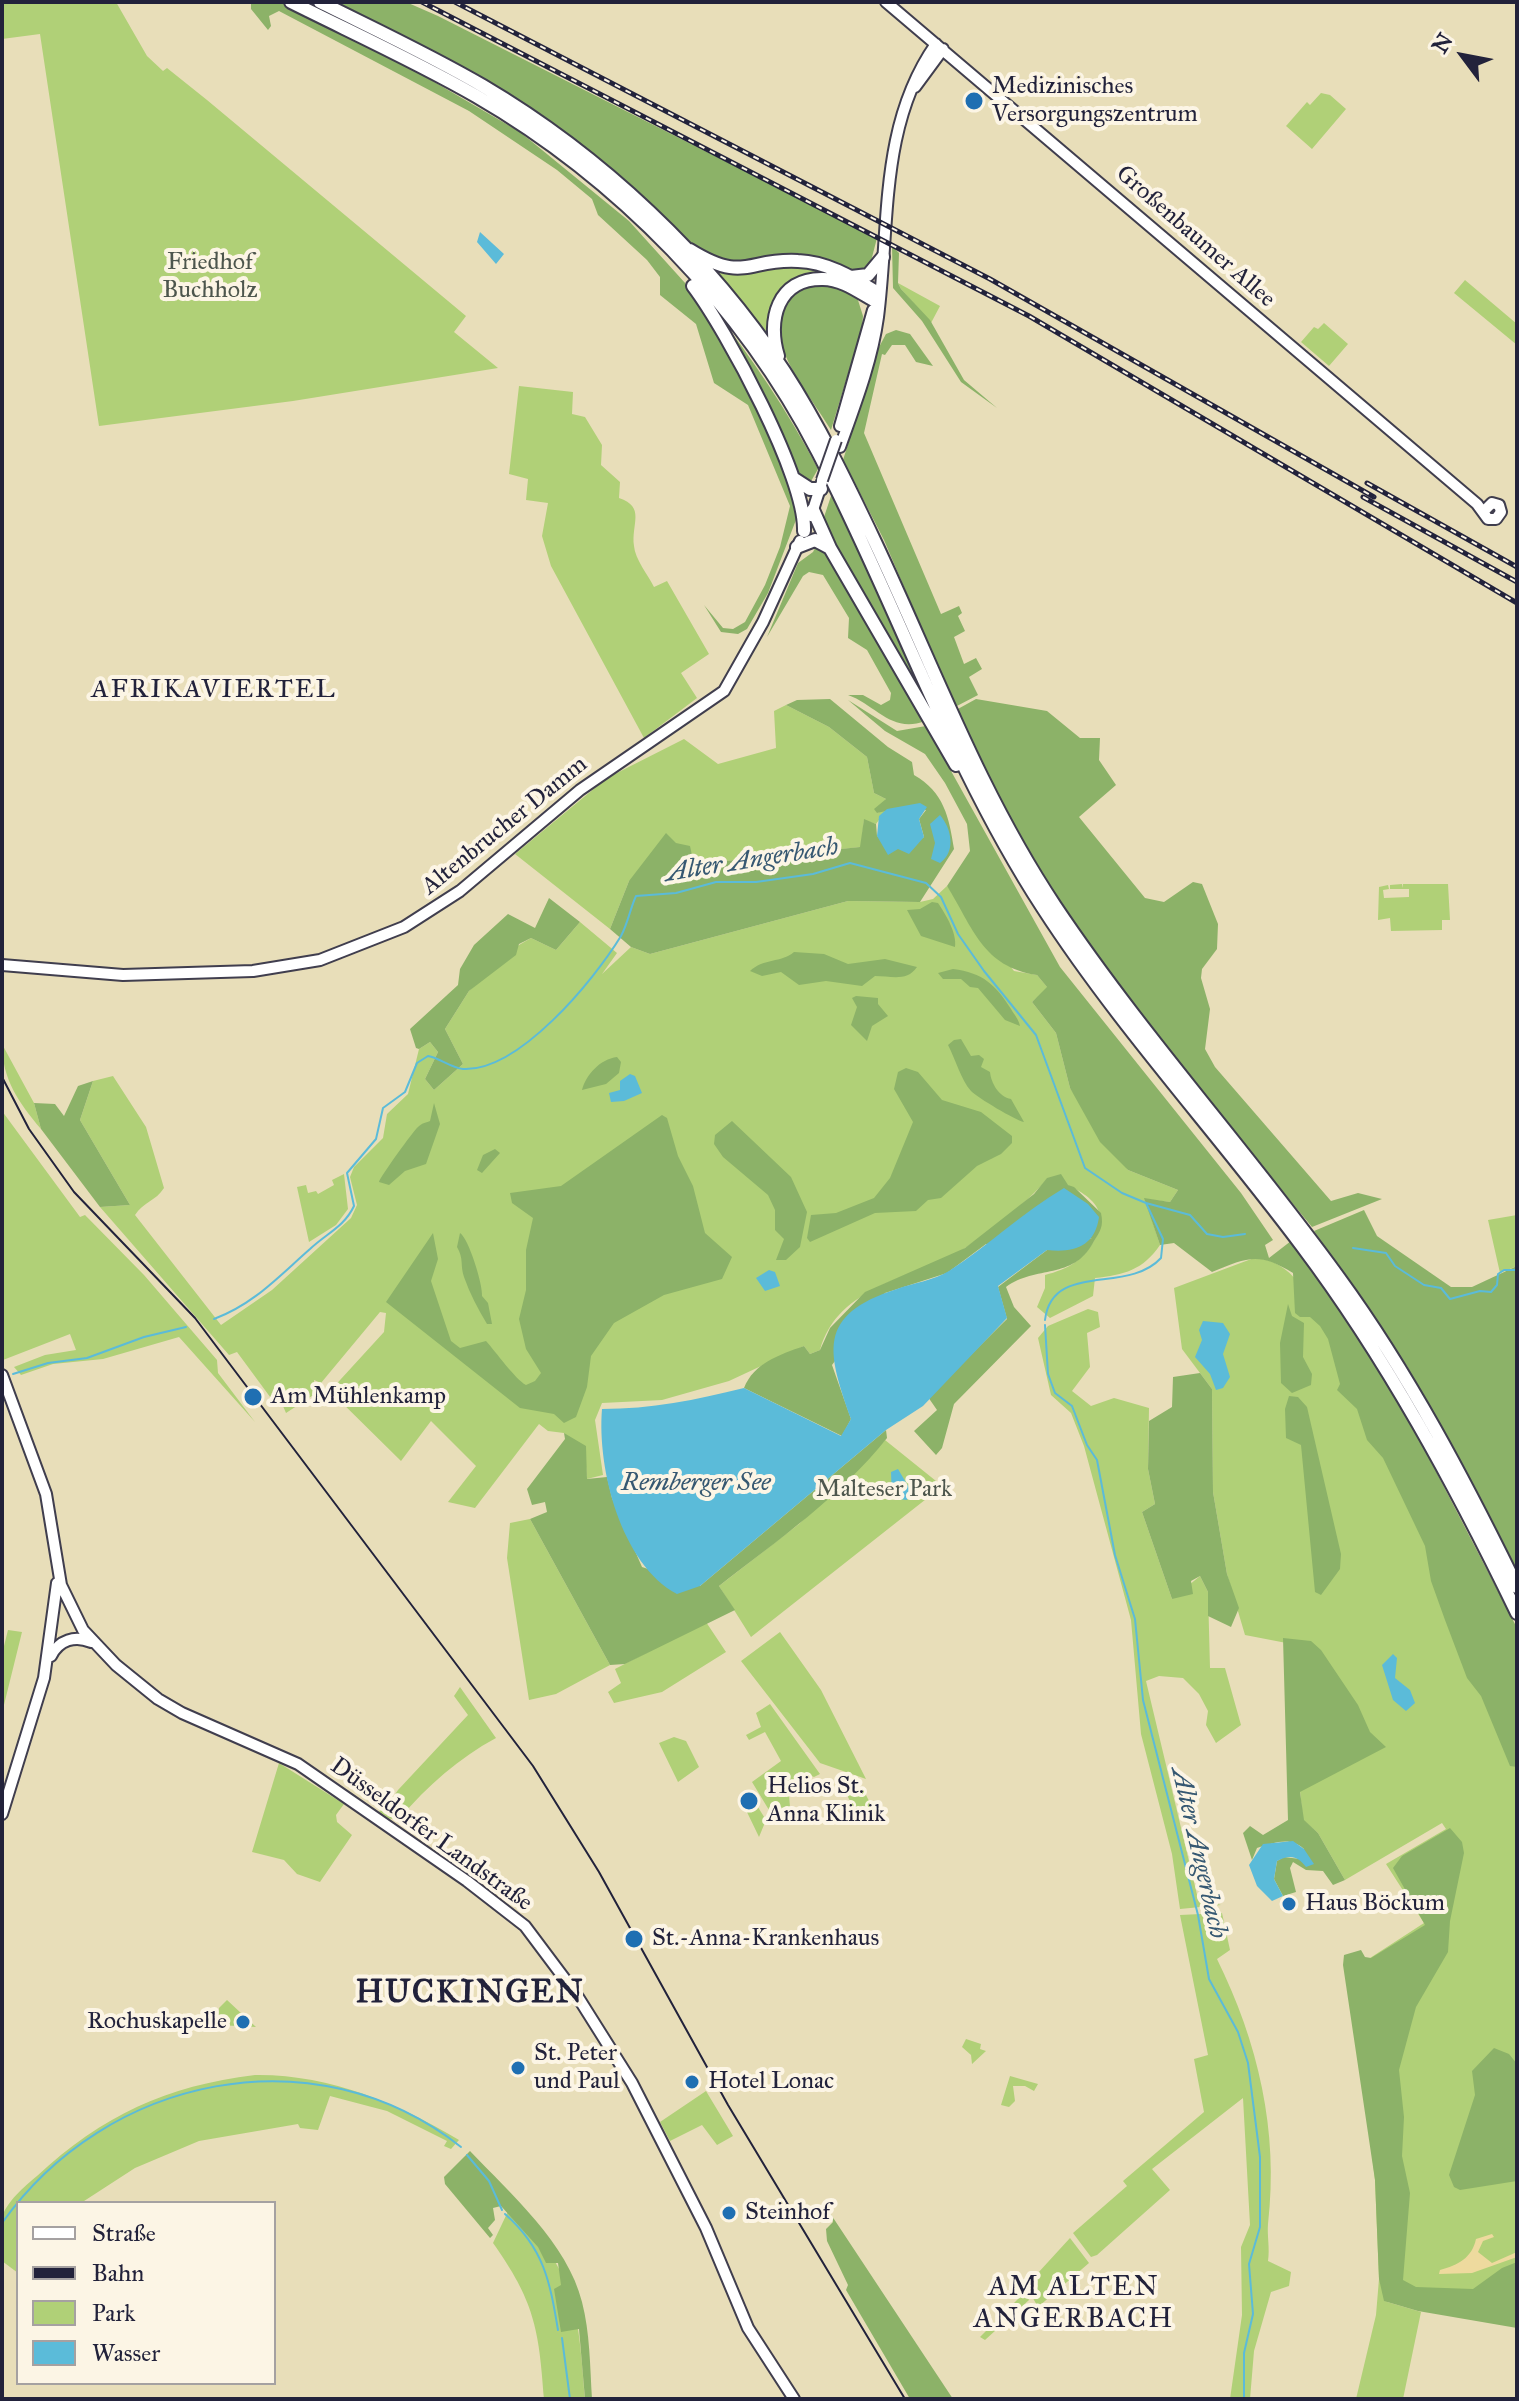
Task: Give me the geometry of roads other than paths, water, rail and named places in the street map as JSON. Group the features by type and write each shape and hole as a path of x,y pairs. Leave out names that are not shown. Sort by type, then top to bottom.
{"highway":[{"path":"291,2 478,97 566,158 653,232 735,324 772,376 816,448 981,802"},
{"path":"320,2 483,86 529,117 608,176 678,242 744,317 781,367 823,437 876,545 961,737 1018,847 1107,980 1309,1236 1365,1315 1426,1415 1517,1587"},
{"path":"653,232 720,326 793,478 803,508 804,531"},
{"path":"678,242 725,267 744,269 801,261 824,265 850,277 877,299"},
{"path":"850,277 868,275 883,257"},
{"path":"781,367 772,324 780,302 794,287 823,279 837,281 877,299"},
{"path":"793,478 810,489 823,485"},
{"path":"813,510 830,548 943,747 981,802 1043,909 1301,1244 1364,1333 1417,1421 1517,1613"},
{"path":"797,547 815,540 830,548"}],"main road":[{"name":"Großenbaumer Allee","path":"886,2 1483,506"},
{"name":"Altenbrucher Damm","path":"2,965 123,975 217,973 280,968 350,951 404,927 442,904 580,790 724,691 739,667 797,547 838,444 877,299 893,145 916,74 940,46"},
{"name":"Düsseldorfer Landstraße","path":"2,1375 45,1489 68,1622 158,1699 182,1713 298,1764 467,1881 525,1926 576,1994 632,2083 701,2217 748,2328 794,2399"},
{"path":"2,1814 47,1665 58,1573"},
{"path":"52,1642 68,1622"},
{"path":"47,1665 57,1645 64,1641 81,1638 96,1644"}],"water":[{"path":"480,232 504,254 496,264 477,242"},
{"path":"920,803 927,807 919,819 924,837 909,854 898,849 888,855 877,836 879,816 887,809"},
{"path":"940,815 947,827 950,847 940,863 931,859 935,843 930,824"},
{"path":"630,1074 635,1076 642,1093 624,1101 611,1102 609,1093 620,1090 620,1081"},
{"name":"Remberger See","path":"1064,1188 1088,1204 1099,1217 1093,1235 1074,1249 1047,1250 998,1286 1007,1318 923,1406 886,1430 700,1586 677,1594 657,1580 627,1538 617,1513 604,1459 602,1409 673,1403 744,1388 841,1436 851,1419 834,1356 840,1324 852,1311 871,1299 949,1271"},
{"path":"769,1270 775,1272 780,1286 765,1291 756,1278"},
{"path":"1203,1321 1223,1323 1230,1334 1223,1354 1230,1377 1223,1388 1216,1390 1210,1374 1195,1357 1202,1340 1199,1330"},
{"path":"898,1469 911,1491 907,1500 892,1498 891,1472"},
{"path":"1393,1654 1397,1658 1395,1678 1410,1690 1415,1703 1406,1711 1393,1700 1382,1665"},
{"path":"1293,1841 1304,1849 1314,1864 1306,1867 1297,1858 1290,1857 1277,1861 1274,1879 1283,1896 1272,1901 1257,1886 1249,1865 1263,1844"}],"waterway":[{"name":"Alter Angerbach","path":"214,1319 254,1298 345,1219 354,1206 347,1173 376,1139 383,1108 405,1092 417,1063 428,1056 463,1069 485,1066 508,1056 530,1040 593,976 623,931 636,896 676,893 716,882 756,882 813,874 850,863 926,883 941,897 958,934 1036,1035 1085,1168 1122,1193 1146,1203 1163,1239 1161,1258 1147,1269 1076,1284 1061,1291 1051,1302 1045,1320"},
{"path":"1146,1203 1190,1215 1207,1234 1223,1237 1245,1234"},
{"path":"1353,1248 1386,1253 1395,1266 1424,1285 1441,1288 1450,1299 1480,1291 1491,1292 1497,1285 1498,1274 1504,1270 1517,1270"},
{"name":"Alter Angerbach","path":"1045,1325 1048,1374 1055,1393 1072,1406 1087,1445 1097,1460 1115,1555 1135,1619 1143,1700 1198,1915 1209,1979 1238,2032 1248,2063 1260,2157 1260,2227 1249,2264 1253,2314 1244,2353 1244,2399"},
{"name":"Alter Angerbach","path":"13,1374 48,1363 87,1358 144,1337 186,1327"},
{"path":"21,2201 46,2173 97,2133 154,2104 216,2086 279,2081 342,2089 404,2111 461,2147"},
{"path":"467,2155 489,2181 502,2210"},
{"path":"2,2223 16,2207"},
{"path":"505,2214 537,2253 548,2281 558,2330"},
{"path":"562,2338 570,2399"}],"tram line":[{"path":"2,1077 29,1129 74,1192 195,1318 533,1766 599,1872 728,2105 905,2399"}],"railway":[{"path":"422,2 1029,316 1517,603"},
{"path":"455,2 990,279 1374,497"},
{"path":"1367,483 1517,567"},
{"path":"1363,497 1517,582"}],"place":[{"name":"Medizinisches Versorgungszentrum","path":"974,101"},
{"name":"Am Mühlenkamp","path":"253,1397"},
{"name":"Helios St. Anna Klinik","path":"749,1801"},
{"name":"Haus Böckum","path":"1289,1904"},
{"name":"St.-Anna-Krankenhaus","path":"634,1939"},
{"name":"Rochuskapelle","path":"243,2022"},
{"name":"St. Peter und Paul","path":"518,2068"},
{"name":"Hotel Lonac","path":"692,2082"},
{"name":"Steinhof","path":"729,2213"}],"district":[{"name":"AFRIKAVIERTEL","path":"214,691"},
{"name":"HUCKINGEN","path":"470,1994"},
{"name":"AM ALTEN ANGERBACH","path":"1074,2304"}],"park label":[{"name":"Friedhof Buchholz","path":"210,277"},
{"name":"Malteser Park","path":"884,1490"}]}
